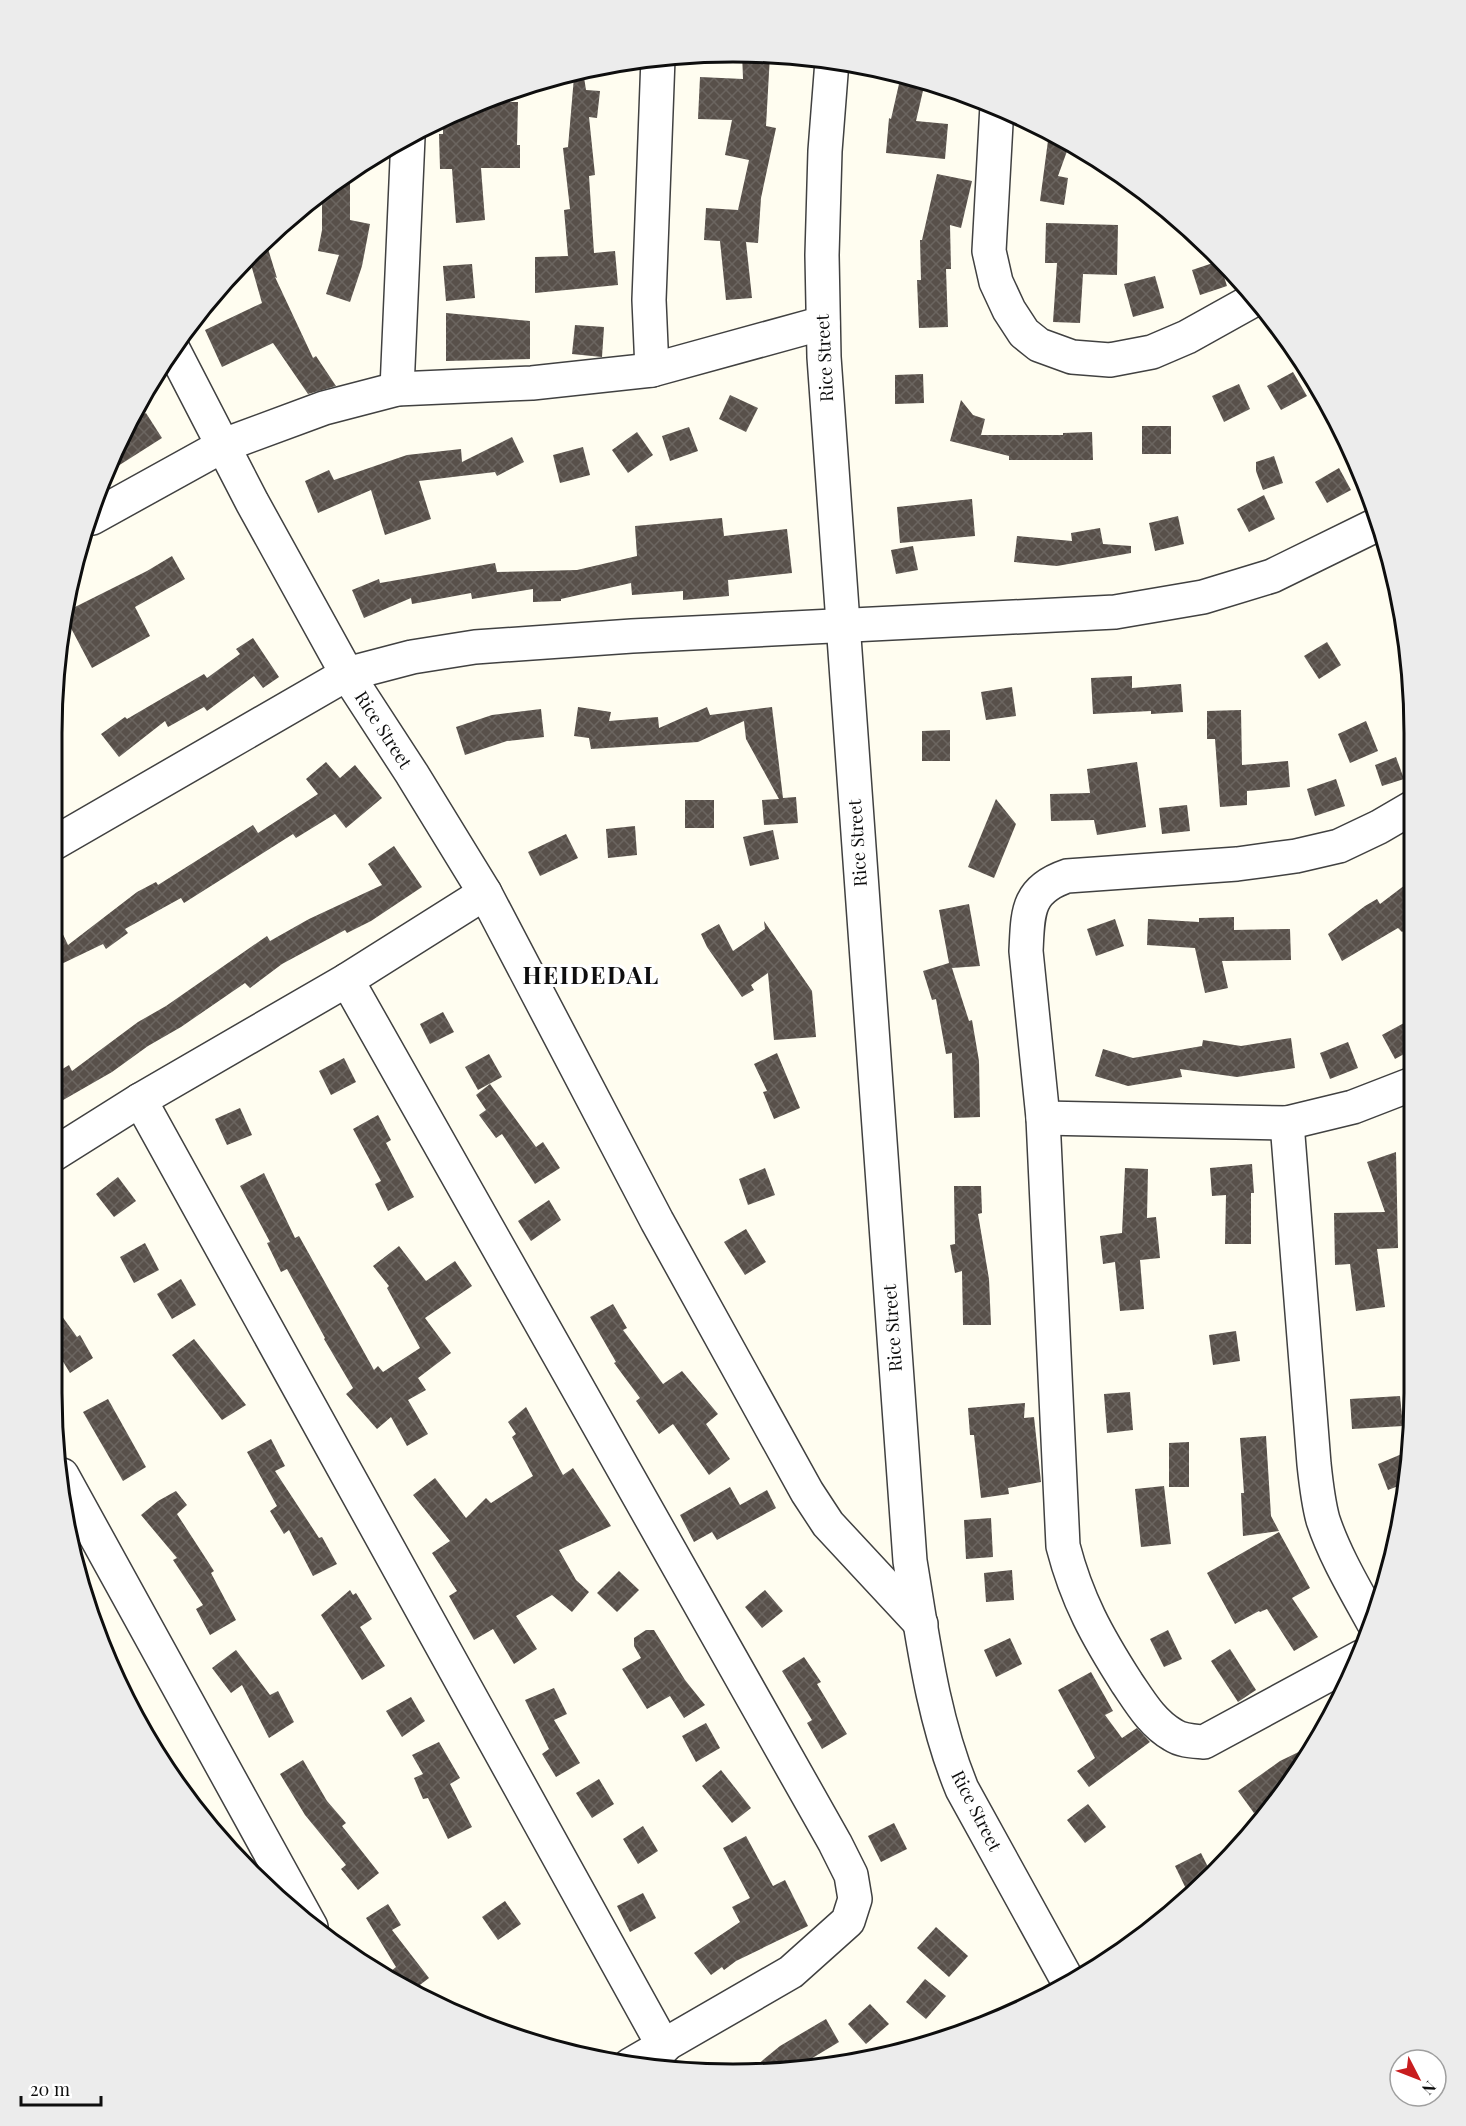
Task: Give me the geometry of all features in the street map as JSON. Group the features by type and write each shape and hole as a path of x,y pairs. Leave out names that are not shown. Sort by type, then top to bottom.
{"street":[{"path":"652,370 649,300 658,66"},
{"name":"Rice Street","path":"831,69 825,151 823,323 842,624 910,1560 941,1730 962,1789 1066,1977"},
{"path":"996,116 989,251 996,282 1009,310 1024,333 1039,345 1072,357 1110,360 1152,352 1187,337 1248,303"},
{"path":"397,389 408,146"},
{"path":"98,515 224,445 324,408 397,389 532,383 652,370 823,323"},
{"name":"Rice Street","path":"177,357 252,502 347,674 412,774 484,893 657,1221 807,1492 828,1524 921,1624"},
{"path":"62,839 347,674 412,657 475,647 632,636 1115,612 1203,597 1272,576 1372,527"},
{"path":"1346,1665 1204,1742 1189,1741 1175,1737 1163,1729 1144,1709 1087,1616 1072,1579 1063,1546 1042,1118 1026,951 1030,909 1042,888 1053,881 1067,876 1237,864 1296,856 1339,846 1404,812"},
{"path":"62,1149 140,1100 347,980 484,893"},
{"path":"347,980 824,1823 851,1875 855,1899 848,1921 824,1944 791,1972 642,2059"},
{"path":"1042,1118 1287,1124 1353,1107 1404,1088"},
{"path":"140,1100 664,2047"},
{"path":"1287,1124 1318,1496 1323,1519 1333,1546 1368,1612"},
{"path":"68,1485 299,1906"}],"building":[{"path":"742,62 770,63 766,126 776,128 761,198 758,243 746,242 752,298 726,300 720,241 704,240 706,208 738,210 749,160 725,155 732,120 698,119 700,77 743,79"},
{"path":"584,78 586,90 600,91 597,118 589,117 595,175 589,176 594,253 615,251 618,285 535,293 535,257 568,256 564,210 570,209 563,148 568,147 574,81"},
{"path":"899,82 923,89 916,121 948,124 945,159 886,153 889,118 891,119"},
{"path":"504,102 518,102 517,145 520,145 520,168 481,168 485,220 456,223 452,169 440,169 439,134 443,134 443,128 476,113"},
{"path":"1048,140 1067,150 1058,176 1068,178 1064,205 1040,201"},
{"path":"937,174 972,181 961,228 950,225 951,269 946,269 948,327 919,328 917,280 921,280 920,240 922,240"},
{"path":"350,182 350,220 370,224 362,266 350,302 326,294 339,255 318,251 322,230 322,202"},
{"path":"1046,223 1118,225 1117,275 1083,274 1080,323 1053,322 1057,263 1045,263"},
{"path":"268,249 277,278 275,277 313,358 316,356 336,386 308,394 273,343 222,367 205,330 262,303 251,265"},
{"path":"1213,263 1223,274 1227,286 1200,295 1192,270"},
{"path":"472,264 475,298 446,301 443,266"},
{"path":"1155,276 1164,308 1133,317 1124,284"},
{"path":"446,313 530,321 530,359 446,361"},
{"path":"575,325 604,327 602,357 572,354"},
{"path":"1293,372 1307,396 1281,410 1267,386"},
{"path":"923,374 924,403 895,404 895,375"},
{"path":"1239,384 1250,409 1224,422 1212,396"},
{"path":"730,395 758,408 746,432 719,419"},
{"path":"961,400 973,415 985,419 981,435 1063,435 1063,433 1092,432 1093,460 1009,460 1009,456 950,441"},
{"path":"146,413 162,438 117,466 131,436 141,416"},
{"path":"1142,426 1171,426 1171,454 1142,454"},
{"path":"689,427 698,451 670,461 662,436"},
{"path":"637,432 653,455 628,473 612,450"},
{"path":"512,437 524,462 497,476 495,472 419,481 431,519 385,535 371,490 318,513 305,481 329,470 334,480 407,455 461,449 462,462"},
{"path":"583,447 590,475 560,483 553,455"},
{"path":"1274,456 1283,483 1263,490 1256,471 1256,462"},
{"path":"1339,468 1351,490 1327,503 1315,482"},
{"path":"1264,495 1275,519 1249,532 1237,509"},
{"path":"972,499 975,536 900,543 897,507"},
{"path":"1178,516 1184,544 1155,551 1149,523"},
{"path":"722,518 724,536 787,529 792,573 728,580 729,596 683,600 683,591 632,595 631,583 561,599 561,601 533,602 533,589 472,599 471,593 412,604 411,598 364,618 352,590 379,579 380,583 495,563 497,572 577,570 637,556 635,526"},
{"path":"1100,528 1103,544 1131,546 1131,553 1057,566 1014,562 1017,536 1072,541 1071,533"},
{"path":"913,546 918,570 896,574 891,550"},
{"path":"172,556 185,579 135,607 150,636 92,668 70,626 73,608"},
{"path":"253,638 279,677 263,688 254,676 207,711 204,707 168,727 165,721 119,757 101,734 125,717 127,719 204,674 207,678 240,654 236,649"},
{"path":"1327,642 1341,665 1319,679 1304,656"},
{"path":"1132,676 1132,688 1181,684 1183,712 1093,714 1091,678"},
{"path":"1012,687 1016,716 986,720 981,692"},
{"path":"578,707 611,712 609,721 658,717 659,728 707,707 710,715 772,707 783,798 796,797 798,823 764,825 762,800 779,799 746,739 744,721 698,742 591,749 589,738 574,736"},
{"path":"541,709 544,737 507,741 465,755 456,727 492,715"},
{"path":"1241,710 1242,765 1288,761 1290,787 1247,791 1247,805 1220,807 1215,739 1207,739 1207,711"},
{"path":"1366,721 1378,751 1350,763 1338,734"},
{"path":"950,730 950,761 922,761 922,731"},
{"path":"1396,757 1404,779 1382,786 1375,765"},
{"path":"326,762 340,778 355,765 382,798 346,828 335,814 296,838 293,834 184,903 181,898 125,929 128,933 106,949 103,944 62,964 62,932 68,945 137,892 156,882 158,885 253,825 258,833 318,794 306,779"},
{"path":"1137,762 1146,827 1097,835 1094,820 1051,821 1050,794 1090,793 1087,769"},
{"path":"1336,779 1345,806 1315,816 1307,789"},
{"path":"996,799 1016,824 994,878 968,867"},
{"path":"685,800 714,800 714,828 685,828"},
{"path":"1187,805 1190,831 1162,834 1159,808"},
{"path":"635,826 637,855 608,858 606,829"},
{"path":"773,830 779,859 750,866 743,837"},
{"path":"566,834 578,858 540,876 528,852"},
{"path":"394,846 422,887 371,921 347,933 345,930 282,964 250,988 245,983 112,1072 62,1101 62,1069 69,1065 72,1071 138,1022 166,1006 267,936 270,941 309,919 382,885 368,864"},
{"path":"1404,886 1404,930 1402,932 1398,928 1342,961 1328,934 1377,899 1380,904"},
{"path":"969,904 980,966 952,968 969,1021 972,1020 979,1061 980,1117 954,1118 952,1053 946,1054 936,999 932,1000 923,971 949,963 939,910"},
{"path":"1234,917 1234,930 1290,929 1291,960 1222,961 1228,988 1205,993 1195,948 1147,945 1148,919 1199,922 1199,918"},
{"path":"1115,919 1124,946 1096,956 1087,929"},
{"path":"764,921 812,991 816,1037 774,1040 768,973 751,985 754,990 742,997 707,947 701,934 719,924 733,951 765,929"},
{"path":"443,1012 454,1032 430,1044 420,1024"},
{"path":"1404,1023 1404,1054 1395,1059 1382,1035"},
{"path":"1291,1038 1295,1068 1237,1077 1180,1069 1182,1077 1128,1086 1095,1076 1103,1049 1133,1058 1202,1046 1203,1040 1241,1046"},
{"path":"1348,1042 1358,1068 1330,1079 1320,1053"},
{"path":"777,1053 800,1108 774,1119 763,1092 767,1091 754,1064"},
{"path":"489,1054 502,1077 478,1090 465,1067"},
{"path":"344,1058 356,1082 331,1095 319,1071"},
{"path":"490,1084 536,1147 543,1142 560,1168 535,1184 502,1134 496,1138 479,1115 486,1110 476,1095"},
{"path":"240,1108 252,1135 227,1145 215,1119"},
{"path":"378,1115 391,1140 386,1143 414,1197 388,1211 375,1184 381,1181 353,1129"},
{"path":"1396,1152 1398,1248 1377,1249 1385,1307 1356,1311 1350,1264 1335,1265 1334,1213 1385,1212 1367,1162"},
{"path":"1252,1164 1254,1193 1251,1193 1251,1244 1225,1244 1226,1195 1212,1196 1210,1168"},
{"path":"765,1168 775,1195 748,1205 739,1179"},
{"path":"1125,1168 1148,1169 1147,1218 1156,1217 1160,1258 1140,1260 1144,1309 1120,1311 1115,1262 1103,1264 1100,1236 1122,1233"},
{"path":"264,1173 295,1238 299,1236 374,1370 378,1366 383,1372 420,1348 387,1288 389,1286 373,1266 399,1246 426,1281 455,1261 472,1286 425,1318 451,1353 418,1378 426,1390 408,1400 428,1434 407,1446 391,1417 377,1429 346,1394 353,1388 287,1269 281,1272 267,1243 270,1242 240,1186"},
{"path":"118,1177 136,1201 114,1217 96,1194"},
{"path":"954,1186 981,1186 982,1213 978,1214 989,1279 991,1325 963,1325 962,1271 955,1273 950,1245 955,1244"},
{"path":"549,1200 561,1220 531,1241 518,1221"},
{"path":"746,1229 766,1262 745,1275 724,1242"},
{"path":"145,1243 159,1270 134,1283 120,1257"},
{"path":"181,1279 196,1305 172,1319 157,1294"},
{"path":"613,1304 627,1328 623,1330 663,1384 682,1371 718,1414 706,1424 730,1459 709,1475 673,1424 659,1434 636,1401 640,1398 614,1363 616,1362 590,1317"},
{"path":"62,1316 77,1337 80,1335 93,1358 70,1373 62,1360"},
{"path":"1236,1331 1240,1361 1213,1365 1209,1335"},
{"path":"194,1339 246,1405 222,1420 172,1355"},
{"path":"1130,1392 1133,1430 1107,1433 1104,1394"},
{"path":"1400,1396 1403,1426 1352,1429 1350,1399"},
{"path":"108,1399 146,1467 123,1481 83,1412"},
{"path":"1025,1403 1024,1418 1034,1417 1041,1482 1008,1488 1009,1494 981,1498 974,1435 970,1435 968,1408"},
{"path":"526,1407 563,1475 573,1468 611,1526 559,1550 576,1580 589,1592 572,1612 552,1595 516,1616 537,1649 514,1664 493,1629 474,1640 449,1596 457,1591 432,1553 450,1541 413,1495 435,1478 466,1518 486,1498 491,1503 533,1476 512,1437 516,1434 508,1422"},
{"path":"1266,1436 1271,1516 1279,1531 1243,1536 1241,1493 1244,1493 1240,1438"},
{"path":"271,1439 285,1466 275,1471 319,1538 322,1537 337,1564 313,1576 289,1530 284,1534 270,1511 277,1506 247,1452"},
{"path":"1189,1442 1189,1487 1169,1487 1169,1443"},
{"path":"1401,1454 1398,1486 1388,1490 1378,1464"},
{"path":"1164,1486 1171,1544 1141,1547 1135,1489"},
{"path":"730,1487 740,1505 767,1490 776,1508 717,1540 712,1532 694,1542 680,1515"},
{"path":"176,1491 187,1505 177,1514 214,1571 211,1573 236,1620 210,1635 196,1609 203,1605 173,1560 177,1558 141,1515 158,1501"},
{"path":"991,1518 993,1557 966,1559 964,1520"},
{"path":"1279,1532 1310,1588 1292,1598 1318,1637 1294,1651 1267,1609 1235,1624 1207,1573"},
{"path":"1012,1570 1014,1600 986,1602 984,1573"},
{"path":"619,1571 639,1590 617,1612 597,1593"},
{"path":"350,1590 353,1595 356,1593 372,1619 360,1627 385,1666 362,1680 321,1615"},
{"path":"765,1590 783,1611 762,1628 745,1607"},
{"path":"646,1630 654,1630 685,1680 705,1705 684,1718 670,1696 647,1709 622,1669 641,1658 634,1646 634,1638"},
{"path":"1168,1630 1182,1659 1164,1667 1150,1639"},
{"path":"1010,1638 1022,1664 996,1677 984,1650"},
{"path":"1230,1649 1256,1690 1238,1702 1211,1661"},
{"path":"236,1650 270,1695 278,1691 294,1722 269,1738 242,1685 231,1693 212,1668"},
{"path":"804,1657 821,1682 817,1684 847,1734 822,1749 807,1723 812,1720 782,1671"},
{"path":"1091,1672 1113,1711 1105,1715 1122,1738 1137,1728 1150,1742 1089,1787 1077,1771 1095,1758 1058,1690"},
{"path":"554,1688 567,1714 554,1720 580,1763 556,1777 542,1754 549,1749 525,1700"},
{"path":"411,1697 425,1721 402,1737 386,1711"},
{"path":"706,1723 720,1748 696,1762 682,1736"},
{"path":"439,1742 460,1778 450,1784 472,1827 448,1839 428,1798 423,1799 414,1778 423,1774 412,1755"},
{"path":"1301,1751 1266,1802 1254,1813 1238,1791 1280,1761"},
{"path":"303,1760 327,1801 346,1823 342,1826 379,1873 358,1890 341,1869 346,1865 305,1815 280,1774"},
{"path":"721,1770 751,1808 732,1823 702,1786"},
{"path":"599,1779 614,1804 592,1818 576,1793"},
{"path":"1088,1804 1106,1827 1085,1843 1067,1820"},
{"path":"894,1823 907,1849 881,1862 868,1836"},
{"path":"643,1826 658,1851 638,1864 623,1839"},
{"path":"746,1836 773,1886 785,1880 808,1926 736,1961 724,1970 722,1967 711,1975 694,1953 740,1922 732,1907 750,1898 723,1848"},
{"path":"1201,1853 1208,1868 1186,1889 1175,1866"},
{"path":"643,1893 656,1918 630,1932 617,1906"},
{"path":"505,1901 521,1924 498,1940 482,1917"},
{"path":"388,1904 401,1925 392,1930 429,1978 419,1986 391,1971 396,1967 366,1918"},
{"path":"936,1927 968,1956 949,1977 917,1948"},
{"path":"925,1979 946,1996 926,2019 906,2002"},
{"path":"870,2004 889,2024 866,2044 848,2024"},
{"path":"826,2019 839,2042 809,2060 759,2063 780,2046"}],"district":[{"name":"HEIDEDAL","path":"591,976"}]}
